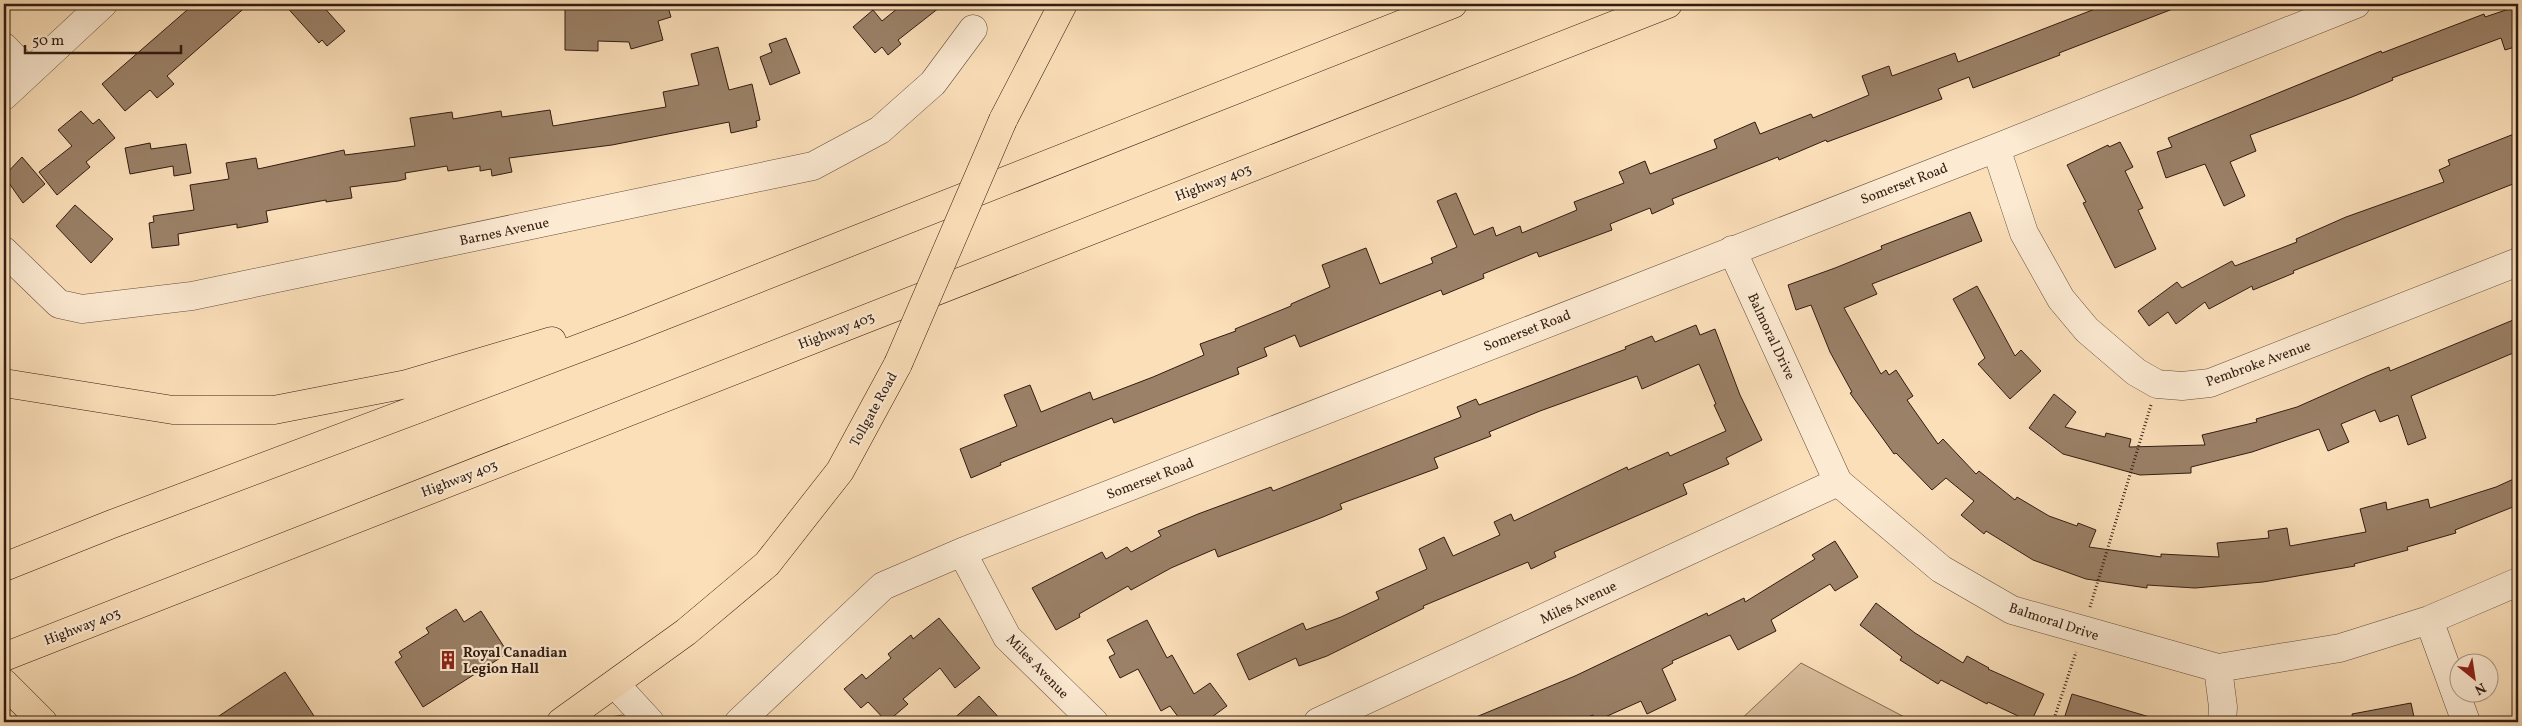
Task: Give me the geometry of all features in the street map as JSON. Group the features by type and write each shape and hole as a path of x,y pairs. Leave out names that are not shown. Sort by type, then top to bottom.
{"main road":[{"name":"Tollgate Road","path":"561,722 686,632 767,564 840,471 898,364 1003,120 1063,4"},
{"path":"4,567 112,524 630,329 1452,4"},
{"name":"Highway 403","path":"4,657 1668,4"},
{"path":"4,383 173,410 274,410 407,384 574,334 630,329"},
{"path":"4,683 43,722"}],"street":[{"path":"4,96 103,4"},
{"name":"Somerset Road","path":"739,722 883,586 962,552 1996,148 2356,4"},
{"name":"Barnes Avenue","path":"4,251 59,304 82,309 192,296 813,166 880,130 933,83 973,29"},
{"path":"4,47 28,72"},
{"name":"Pembroke Avenue","path":"1996,148 2024,233 2061,299 2087,330 2136,372 2157,384 2182,386 2210,383 2518,262"},
{"name":"Balmoral Drive","path":"1732,250 1838,482 1941,569 2012,610 2082,632 2218,668 2340,648 2429,620 2518,582"},
{"name":"Miles Avenue","path":"1318,722 1838,482"},
{"name":"Miles Avenue","path":"962,552 1007,637 1094,722"},
{"path":"2429,620 2466,722"},
{"path":"2218,668 2223,707 2222,722"},
{"path":"615,684 650,722"}],"path":[{"path":"2053,722 2157,384"}],"shaded area":[{"path":"1801,663 1914,722 1738,722"},
{"path":"622,715 632,722 598,722 605,718"}],"building":[{"path":"194,4 249,4 167,76 174,84 157,98 150,90 125,111 102,84"},
{"path":"284,4 321,4 345,31 327,46 322,40 319,43"},
{"path":"667,4 671,17 658,21 663,40 631,49 629,42 598,41 598,51 565,50 565,5"},
{"path":"903,4 944,4 898,40 901,44 888,55 882,47 875,53 853,27 873,10 882,21"},
{"path":"2108,4 2183,5 1973,88 1969,77 1938,89 1942,99 1827,142 1826,140 1779,160 1778,157 1672,199 1674,204 1652,214 1650,208 1610,224 1612,230 1539,257 1537,252 1483,274 1484,278 1443,295 1441,290 1300,347 1295,335 1264,348 1267,356 1237,368 1239,374 1114,423 1112,418 1000,463 1001,465 971,478 960,449 1017,426 1004,395 1030,385 1041,412 1090,392 1093,400 1153,377 1204,355 1200,344 1236,331 1235,329 1291,306 1291,304 1330,287 1322,265 1366,248 1380,284 1433,263 1431,258 1457,247 1437,201 1456,193 1474,235 1493,227 1496,236 1520,226 1522,233 1577,210 1574,202 1624,183 1619,172 1645,161 1650,174 1717,148 1714,140 1755,122 1760,134 1811,114 1813,118 1869,95 1862,76 1889,66 1892,76 1955,53 1958,62"},
{"path":"2518,6 2518,46 2505,50 2501,38 2392,78 2393,80 2352,97 2250,135 2256,151 2230,162 2245,196 2224,206 2205,164 2166,178 2157,152 2172,147 2168,138 2381,51 2382,53 2484,14 2485,17"},
{"path":"786,38 800,73 770,85 760,57 772,52 769,44"},
{"path":"718,47 729,90 752,84 760,120 756,121 757,127 731,133 729,122 612,145 509,158 512,172 492,176 491,169 480,171 480,166 448,171 447,166 405,173 406,179 350,187 352,198 326,202 326,200 266,211 268,222 237,228 237,224 178,234 179,245 152,248 149,223 154,222 153,216 194,210 190,185 229,179 226,163 256,158 258,169 344,150 345,155 415,146 410,118 452,112 453,119 501,111 502,117 550,110 553,126 666,107 663,92 699,85 691,54"},
{"path":"81,111 93,124 99,119 115,138 86,162 90,167 57,195 39,172 72,146 58,130"},
{"path":"2514,134 2518,143 2518,182 2293,271 2294,273 2253,290 2252,286 2209,309 2205,302 2176,324 2168,312 2149,326 2138,311 2177,282 2182,288 2232,261 2235,266 2297,242 2296,239 2346,217 2444,182 2439,170 2450,165 2448,160"},
{"path":"2120,142 2133,167 2125,171 2143,208 2138,210 2156,249 2115,268 2083,203 2086,202 2067,165 2108,145 2109,147"},
{"path":"150,143 151,149 186,144 191,173 174,176 173,166 130,174 125,148"},
{"path":"22,157 45,184 23,203 4,176"},
{"path":"75,205 113,239 91,263 56,226"},
{"path":"1970,212 1982,241 1872,284 1877,294 1844,308 1881,374 1886,370 1889,375 1896,370 1913,396 1907,400 1938,444 1943,439 1976,474 1979,471 2015,500 2017,497 2049,516 2077,526 2078,523 2096,530 2089,547 2161,557 2161,554 2219,557 2217,543 2269,538 2268,531 2287,528 2290,546 2366,532 2360,509 2386,502 2387,510 2428,499 2430,508 2496,487 2518,477 2518,505 2455,530 2456,533 2407,547 2408,550 2354,564 2355,566 2263,582 2195,588 2147,585 2147,588 2086,579 2033,560 1986,531 1984,534 1961,515 1974,501 1946,478 1932,490 1896,453 1894,454 1850,393 1852,392 1830,352 1811,305 1796,310 1788,285 1835,268 1882,249 1881,246"},
{"path":"1977,286 2015,356 2021,350 2041,371 2010,399 1978,364 1985,358 1953,299"},
{"path":"2518,318 2518,351 2411,396 2426,438 2408,445 2398,415 2380,422 2375,410 2341,424 2349,442 2328,451 2319,429 2252,452 2191,467 2191,473 2140,475 2063,454 2029,428 2054,394 2076,412 2065,427 2105,437 2106,433 2131,439 2129,447 2205,445 2202,435 2257,422 2256,419 2297,407 2389,367 2390,371"},
{"path":"1696,325 1700,335 1715,329 1740,395 1762,440 1726,458 1729,464 1683,484 1687,494 1554,552 1556,557 1531,569 1528,562 1423,606 1424,608 1327,656 1299,666 1296,658 1249,680 1237,654 1303,623 1306,630 1341,617 1379,599 1376,592 1427,569 1419,549 1444,537 1453,556 1500,535 1494,522 1511,514 1514,521 1627,467 1628,470 1668,452 1670,456 1726,431 1699,364 1642,389 1637,376 1540,411 1489,432 1491,436 1434,458 1438,468 1340,504 1342,509 1218,557 1215,549 1171,568 1131,590 1128,586 1079,614 1080,617 1056,630 1032,588 1102,552 1106,559 1127,547 1131,552 1161,536 1158,531 1198,514 1271,487 1273,491 1461,417 1457,407 1476,399 1479,405 1626,349 1625,347 1652,336 1655,342"},
{"path":"1835,541 1858,577 1835,591 1830,584 1771,620 1776,631 1738,650 1730,635 1672,661 1673,663 1662,669 1676,700 1647,714 1641,701 1596,721 1593,715 1575,722 1464,722 1575,676 1707,613 1708,616 1744,598 1745,602 1815,559 1812,555"},
{"path":"1876,603 1915,633 1963,663 1967,656 1988,669 2044,694 2031,722 1988,702 1987,704 1941,680 1938,684 1900,660 1902,657 1860,625"},
{"name":"Royal Canadian Legion Hall","path":"456,609 464,622 481,611 508,653 423,707 395,662 402,657 399,652 429,633 426,628"},
{"path":"939,618 980,668 955,688 940,668 903,699 908,704 887,722 868,702 861,708 844,689 862,674 866,679 891,658 888,654 911,635 913,639"},
{"path":"1147,620 1167,658 1172,655 1194,694 1210,683 1227,706 1205,722 1182,722 1170,706 1161,711 1138,669 1120,678 1109,657 1115,654 1107,640"},
{"path":"285,672 318,722 210,722"},
{"path":"2072,694 2153,718 2153,722 2063,722"},
{"path":"979,696 1003,722 950,722"},
{"path":"2411,703 2415,722 2353,722 2352,714"}],"place":[{"name":"Royal Canadian Legion Hall","path":"448,660"}]}
